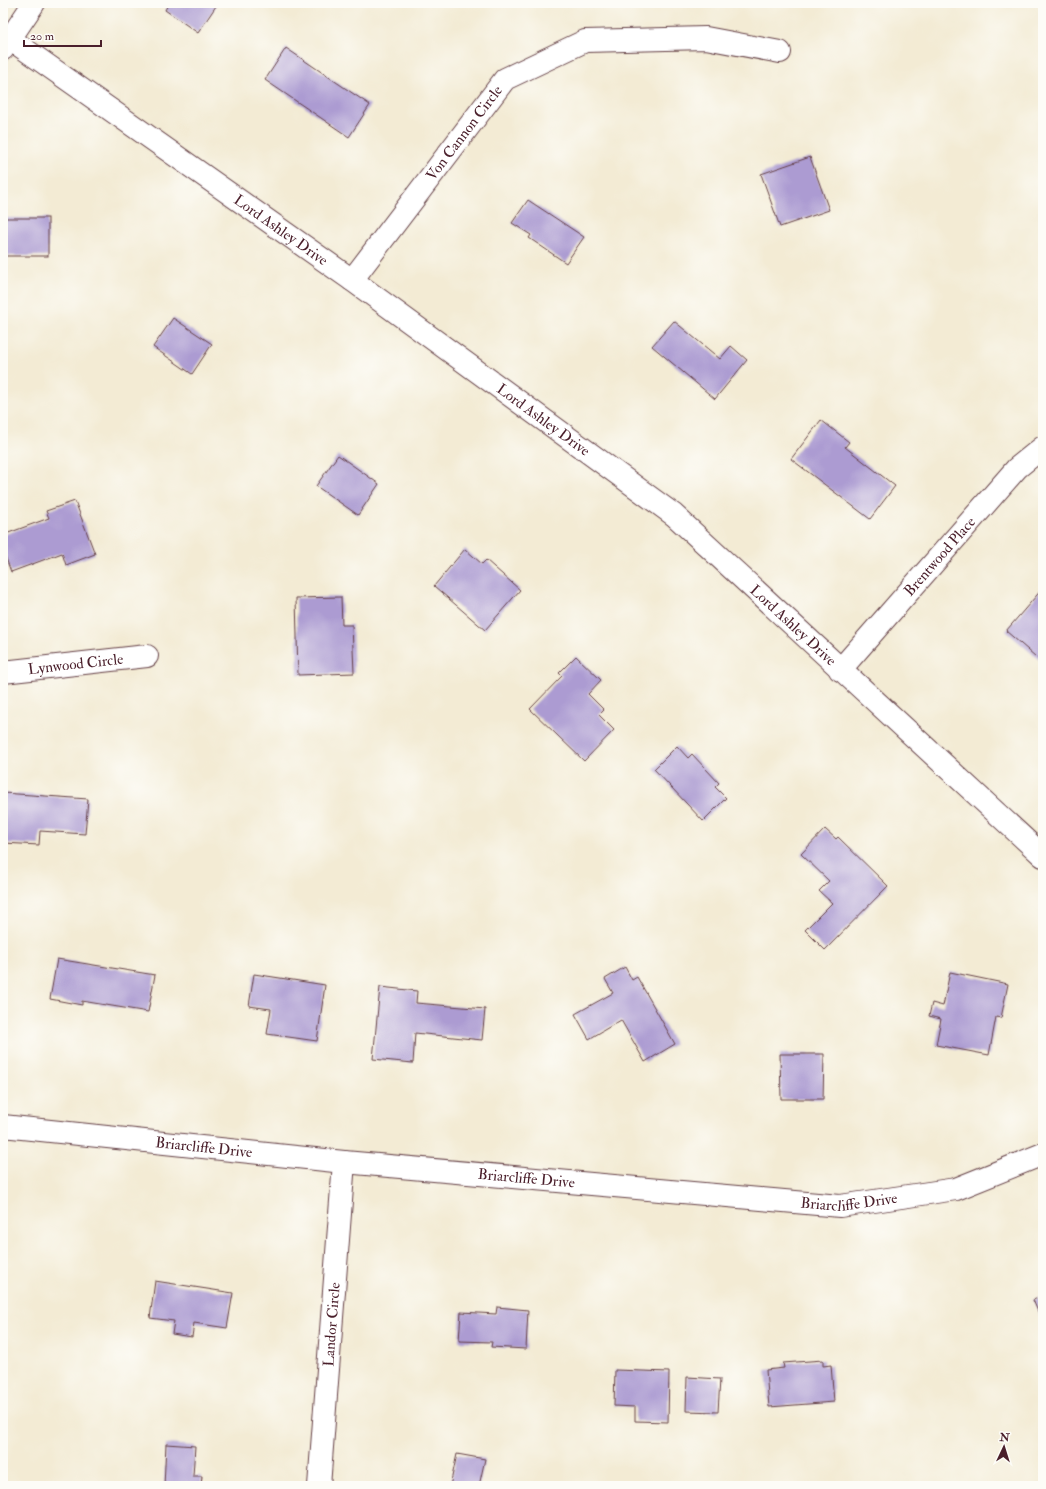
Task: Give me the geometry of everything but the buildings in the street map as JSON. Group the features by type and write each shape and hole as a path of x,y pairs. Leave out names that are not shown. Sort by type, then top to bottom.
{"street":[{"path":"5,41 34,3"},
{"name":"Von Cannon Circle","path":"352,280 505,79 585,41 706,38 780,52"},
{"name":"Lord Ashley Drive","path":"5,41 352,280 674,515 1043,856"},
{"name":"Brentwood Place","path":"840,670 1016,468 1043,447"},
{"name":"Lynwood Circle","path":"3,672 147,656"},
{"name":"Briarcliffe Drive","path":"3,1126 344,1162 840,1206 956,1189 1043,1154"},
{"name":"Landor Circle","path":"319,1486 344,1162"}]}
